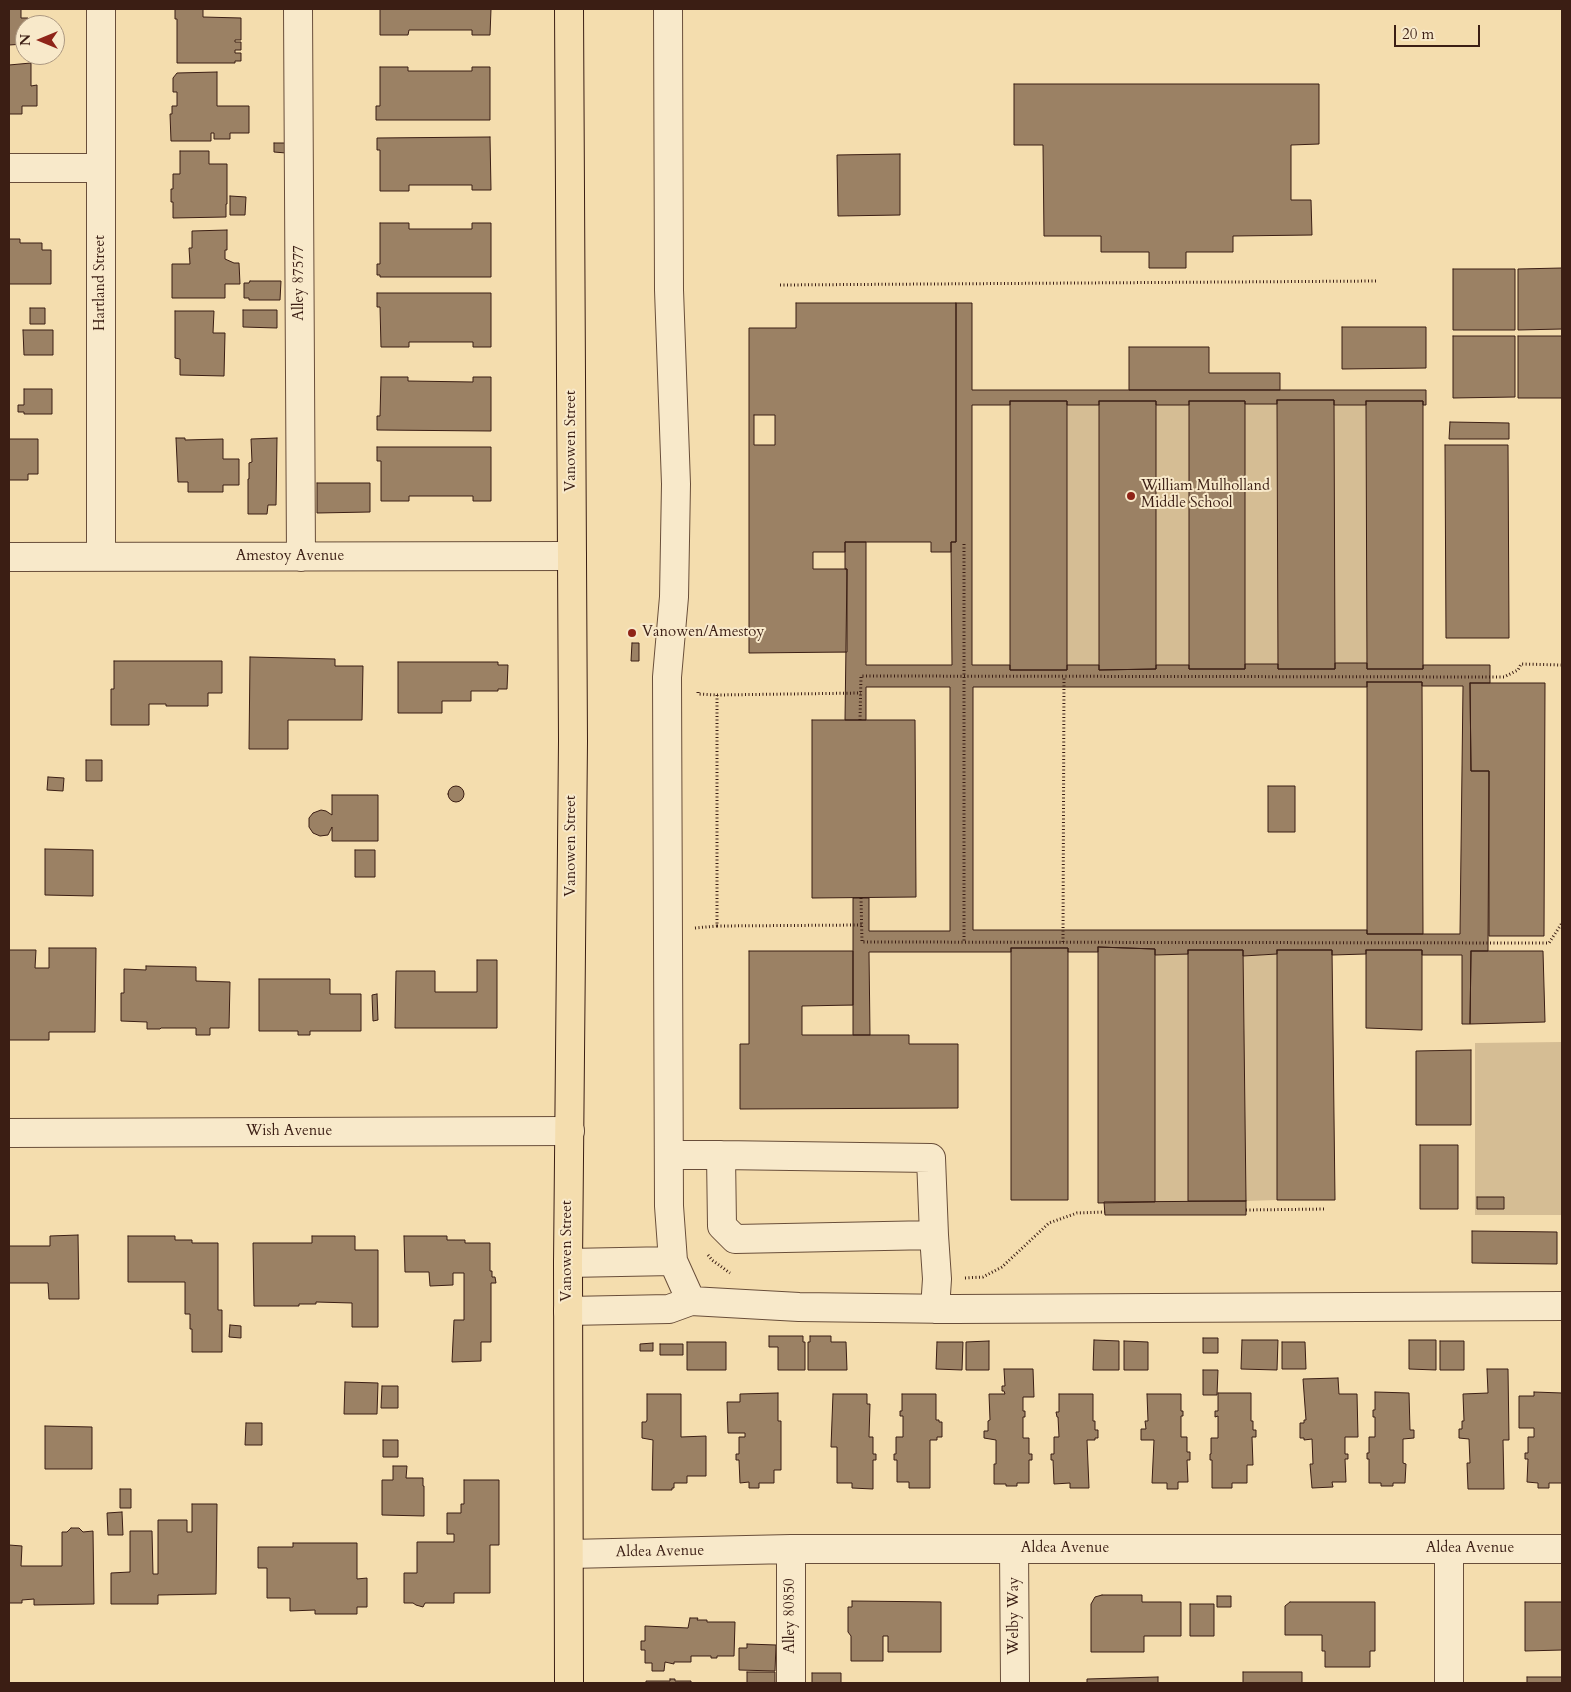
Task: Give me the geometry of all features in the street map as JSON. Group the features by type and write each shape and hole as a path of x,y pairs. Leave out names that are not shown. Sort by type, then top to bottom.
{"main road":[{"name":"Vanowen Street","path":"568,1683 568,1263 573,742 569,9"}],"street":[{"name":"Hartland Street","path":"101,9 101,557"},
{"name":"Alley 87577","path":"298,9 301,557"},
{"path":"668,9 669,290 676,484 674,597 667,677 669,1206 673,1261 691,1301"},
{"path":"9,168 101,168"},
{"name":"Amestoy Avenue","path":"9,557 572,556"},
{"name":"Wish Avenue","path":"9,1133 570,1131"},
{"path":"669,1155 931,1158 937,1279 935,1309"},
{"path":"721,1155 722,1226 735,1239 934,1235"},
{"path":"568,1263 673,1261"},
{"path":"568,1311 669,1309 691,1301 935,1309 1562,1306"},
{"name":"Aldea Avenue","path":"568,1554 791,1549 1562,1550"},
{"name":"Alley 80850","path":"791,1549 791,1683"},
{"name":"Welby Way","path":"1014,1549 1015,1683"},
{"path":"1449,1549 1449,1683"}],"path":[{"path":"780,285 1378,281"},
{"path":"964,544 964,942"},
{"path":"860,720 861,676 1504,677 1518,670 1520,664 1562,665"},
{"path":"1063,942 1064,676"},
{"path":"698,684 698,694 861,693"},
{"path":"716,926 718,695"},
{"path":"861,898 862,942 1549,943 1562,923"},
{"path":"694,938 694,928 716,926 862,925"},
{"path":"1246,1210 1326,1209"},
{"path":"937,1279 983,1278 1002,1267 1049,1223 1077,1213 1105,1212"},
{"path":"704,1249 712,1260 732,1274"}],"shaded area":[{"path":"1245,404 1277,404 1278,664 1245,664"},
{"path":"1067,405 1099,405 1099,665 1067,665"},
{"path":"1156,405 1189,405 1189,665 1156,665"},
{"path":"1334,405 1366,405 1367,663 1335,663"},
{"path":"1188,954 1188,1201 1155,1202 1155,955"},
{"path":"1277,954 1277,1200 1246,1201 1243,956"},
{"path":"1562,1042 1562,1215 1475,1215 1475,1043"}],"building":[{"path":"9,9 21,9 21,15 15,15 15,45 9,45"},
{"path":"175,9 203,9 203,17 241,18 241,40 235,40 235,42 241,42 241,50 235,50 235,53 241,53 241,61 235,61 235,63 177,63 177,19 175,19"},
{"path":"380,9 491,9 490,35 472,35 472,30 409,30 408,35 380,35"},
{"path":"9,65 31,65 31,86 37,85 37,106 22,106 22,114 9,114"},
{"path":"380,67 408,67 408,71 472,71 472,67 490,67 490,120 376,120 376,106 380,106"},
{"path":"217,72 217,106 249,106 249,133 230,133 230,139 214,139 214,133 211,133 211,141 171,141 170,114 172,114 172,106 177,106 177,92 173,92 173,78 177,73"},
{"path":"1014,84 1319,84 1319,144 1291,145 1291,200 1311,200 1312,235 1233,236 1233,252 1186,252 1186,268 1149,268 1149,252 1101,252 1101,236 1044,236 1043,145 1014,145"},
{"path":"490,137 491,190 472,190 472,185 409,185 409,191 380,191 380,150 377,150 377,138"},
{"path":"274,143 287,143 286,153 274,152"},
{"path":"180,151 209,151 209,164 227,164 226,217 173,218 171,189 173,189 173,174 180,174"},
{"path":"900,154 900,215 838,216 837,155"},
{"path":"230,196 246,197 245,215 230,215"},
{"path":"380,223 409,223 409,229 472,229 472,223 491,223 491,277 380,277 380,275 377,275 377,264 380,264"},
{"path":"227,230 225,259 239,263 240,284 225,284 225,298 172,298 172,264 190,264 189,248 192,248 192,231"},
{"path":"9,239 20,239 20,243 42,243 42,250 51,250 51,284 9,284"},
{"path":"1562,268 1562,329 1518,330 1518,269"},
{"path":"1453,269 1515,269 1515,330 1453,330"},
{"path":"250,281 281,281 280,300 249,300 249,298 244,298 244,283 249,283"},
{"path":"377,293 491,293 491,347 473,347 473,342 409,342 409,347 381,347 380,307 377,307"},
{"path":"796,303 956,303 956,542 951,542 951,552 931,552 931,542 845,542 845,552 813,552 813,569 847,569 847,652 749,653 749,328 796,328","holes":["754,415 775,415 775,445 754,445"]},
{"path":"956,303 972,303 972,390 1426,390 1426,405 1423,405 1423,401 1366,401 1366,405 1334,405 1334,400 1277,400 1277,404 1245,404 1245,401 1189,401 1189,405 1156,405 1156,401 1099,401 1099,405 1067,405 1067,401 1010,401 1010,405 972,405 972,665 1010,665 1010,670 1067,670 1067,665 1099,665 1099,670 1156,669 1156,665 1189,665 1189,669 1245,669 1245,664 1278,664 1278,669 1335,669 1335,663 1367,663 1367,669 1423,669 1423,665 1490,665 1490,683 1470,683 1471,771 1489,771 1488,951 1471,951 1470,1024 1462,1024 1462,955 1422,955 1422,950 1366,950 1366,954 1332,955 1332,950 1277,950 1277,954 1243,956 1243,950 1188,950 1188,954 1155,955 1155,949 1098,947 1098,952 1068,952 1068,948 1011,948 1011,952 869,952 870,1035 853,1035 853,898 869,898 869,931 950,931 950,687 866,687 866,720 845,720 847,569 845,569 845,542 866,542 866,665 952,665 951,542 956,542","holes":["1367,682 1422,682 1422,686 1463,686 1460,934 1367,934 1367,930 973,930 973,687 1367,687"]},
{"path":"30,308 45,308 45,324 30,324"},
{"path":"243,310 277,310 277,328 243,327"},
{"path":"175,311 214,311 213,333 225,333 224,376 180,375 180,359 175,358"},
{"path":"1342,327 1426,327 1426,368 1342,369"},
{"path":"23,330 53,330 53,355 24,355"},
{"path":"1453,336 1515,336 1515,397 1453,398"},
{"path":"1518,336 1562,336 1562,398 1518,398"},
{"path":"1129,347 1209,347 1209,373 1280,373 1280,390 1129,390"},
{"path":"381,377 408,377 408,381 473,382 473,377 491,377 491,431 377,430 377,416 380,416"},
{"path":"24,389 52,389 52,414 24,414 24,412 18,412 18,405 24,405"},
{"path":"1277,400 1334,400 1335,669 1278,669"},
{"path":"1010,401 1067,401 1067,670 1010,670"},
{"path":"1099,401 1156,401 1156,669 1099,670"},
{"path":"1189,401 1245,401 1245,669 1189,669"},
{"path":"1366,401 1423,401 1423,669 1367,669"},
{"path":"1450,422 1509,423 1509,439 1449,439"},
{"path":"176,438 185,438 185,440 223,439 223,459 239,459 239,485 223,485 223,492 188,492 188,482 178,482"},
{"path":"277,438 276,505 268,505 267,514 248,514 249,463 252,462 251,439"},
{"path":"9,439 38,439 38,474 28,474 28,480 9,480"},
{"path":"1445,445 1508,445 1509,638 1446,638"},
{"path":"377,447 491,447 491,501 473,501 473,496 409,496 409,501 381,501 381,461 377,461"},
{"path":"317,483 370,483 370,512 317,513"},
{"path":"632,643 639,643 639,661 631,661"},
{"path":"250,657 335,659 335,666 363,666 362,720 288,720 288,749 249,749"},
{"path":"114,661 222,661 222,693 208,693 208,706 149,704 149,725 111,725 111,689 114,689"},
{"path":"398,662 498,662 498,665 508,665 507,689 471,691 471,701 442,701 442,713 398,713"},
{"path":"1367,682 1422,682 1423,934 1367,934"},
{"path":"1470,683 1545,683 1544,936 1489,936 1489,771 1471,771"},
{"path":"812,720 915,720 916,897 812,898"},
{"path":"86,760 102,760 102,781 86,781"},
{"path":"48,777 64,778 63,791 47,790"},
{"path":"456,786 462,788 464,794 462,800 456,802 450,800 448,794 450,788"},
{"path":"1268,786 1295,786 1295,832 1268,832"},
{"path":"332,795 378,795 378,841 332,841 332,827 328,835 320,836 313,833 309,827 309,818 313,813 321,810 332,815"},
{"path":"45,849 93,850 93,896 45,895"},
{"path":"355,850 375,850 375,877 355,877"},
{"path":"1098,947 1155,949 1155,1202 1098,1203"},
{"path":"49,948 96,948 95,1032 49,1032 49,1040 9,1040 9,950 36,950 35,968 49,968"},
{"path":"1011,948 1068,948 1068,1200 1011,1200"},
{"path":"1188,950 1243,950 1246,1201 1188,1201"},
{"path":"1277,950 1332,950 1335,1200 1277,1200"},
{"path":"1366,950 1422,950 1422,1030 1366,1028"},
{"path":"749,951 853,951 853,1005 802,1006 802,1035 909,1035 909,1044 958,1044 958,1108 740,1109 740,1044 749,1044"},
{"path":"1471,951 1543,951 1545,1022 1470,1024"},
{"path":"477,960 497,960 497,1028 395,1028 396,971 435,971 435,992 477,992"},
{"path":"146,966 196,967 196,981 230,982 229,1028 210,1028 210,1035 196,1035 196,1028 147,1029 147,1022 121,1021 121,993 124,993 124,969 146,970"},
{"path":"259,979 330,979 330,994 361,994 361,1031 310,1031 310,1035 298,1035 298,1031 259,1031"},
{"path":"377,994 378,1020 373,1021 372,995"},
{"path":"1471,1050 1471,1125 1416,1125 1416,1051"},
{"path":"1420,1145 1458,1145 1458,1209 1420,1209"},
{"path":"1477,1197 1504,1197 1504,1209 1477,1209"},
{"path":"1246,1201 1246,1215 1105,1215 1104,1202"},
{"path":"1472,1231 1557,1232 1557,1264 1472,1263"},
{"path":"78,1235 79,1299 49,1299 48,1283 9,1283 9,1246 50,1246 50,1236"},
{"path":"128,1236 175,1236 175,1240 192,1240 192,1243 218,1243 218,1310 222,1310 222,1352 192,1352 190,1314 185,1314 185,1282 128,1282"},
{"path":"312,1236 355,1236 355,1250 378,1250 378,1327 352,1327 352,1303 316,1302 316,1304 299,1304 299,1306 254,1306 253,1243 312,1243"},
{"path":"404,1236 447,1236 447,1240 465,1240 465,1243 490,1243 490,1271 492,1271 492,1277 495,1277 496,1283 491,1283 491,1342 481,1342 481,1361 452,1362 454,1320 464,1320 464,1273 453,1273 453,1285 430,1286 429,1272 405,1272"},
{"path":"230,1325 241,1326 241,1338 229,1337"},
{"path":"769,1336 803,1336 803,1342 805,1342 805,1370 778,1370 778,1347 769,1347"},
{"path":"810,1336 831,1336 831,1342 846,1342 847,1370 808,1370 808,1342 810,1342"},
{"path":"1203,1338 1218,1338 1218,1353 1203,1353"},
{"path":"1094,1340 1119,1341 1119,1370 1093,1370"},
{"path":"1242,1340 1278,1340 1277,1370 1241,1369"},
{"path":"1409,1340 1436,1340 1436,1370 1409,1369"},
{"path":"989,1341 989,1370 966,1370 966,1342"},
{"path":"1124,1341 1148,1342 1148,1370 1124,1370"},
{"path":"1440,1341 1464,1341 1464,1370 1440,1370"},
{"path":"687,1342 726,1342 726,1370 687,1370"},
{"path":"937,1342 963,1342 962,1370 936,1369"},
{"path":"1282,1342 1305,1342 1306,1369 1282,1369"},
{"path":"653,1343 653,1351 640,1351 640,1344"},
{"path":"660,1344 683,1344 683,1355 660,1355"},
{"path":"1004,1369 1033,1369 1034,1397 1023,1397 1025,1417 1023,1417 1023,1438 1029,1438 1029,1454 1032,1454 1032,1460 1029,1460 1029,1483 1017,1483 1017,1486 994,1484 996,1440 984,1438 984,1431 988,1431 988,1421 990,1420 989,1394 1005,1394 1002,1391 1002,1386 1005,1386"},
{"path":"1487,1369 1508,1369 1509,1440 1503,1440 1504,1489 1468,1489 1467,1463 1470,1463 1469,1439 1459,1438 1459,1429 1462,1429 1462,1421 1464,1421 1463,1394 1488,1393"},
{"path":"1203,1370 1218,1370 1217,1395 1203,1395"},
{"path":"1338,1378 1339,1394 1357,1394 1358,1437 1345,1437 1345,1454 1348,1454 1348,1459 1345,1459 1346,1482 1332,1482 1333,1487 1312,1488 1310,1464 1313,1464 1312,1439 1304,1440 1304,1438 1300,1438 1300,1423 1304,1423 1304,1420 1306,1420 1303,1379"},
{"path":"345,1382 378,1383 377,1414 344,1414"},
{"path":"382,1386 398,1386 398,1408 381,1408"},
{"path":"1375,1392 1409,1393 1410,1430 1414,1430 1414,1438 1403,1439 1403,1463 1406,1464 1405,1483 1381,1486 1381,1483 1369,1483 1369,1459 1367,1459 1367,1453 1369,1453 1369,1437 1375,1437 1373,1410 1375,1410"},
{"path":"1534,1392 1562,1393 1562,1483 1549,1483 1549,1488 1538,1488 1538,1483 1527,1482 1528,1459 1525,1459 1525,1453 1528,1453 1528,1437 1534,1437 1534,1428 1519,1428 1519,1396 1534,1396"},
{"path":"778,1393 778,1421 781,1421 781,1470 774,1470 774,1483 759,1483 759,1488 749,1488 749,1482 740,1483 739,1460 736,1460 736,1454 739,1454 739,1437 745,1437 745,1433 728,1433 727,1402 740,1402 740,1394"},
{"path":"1218,1393 1251,1393 1251,1421 1253,1421 1253,1430 1256,1430 1256,1437 1252,1437 1253,1465 1247,1465 1247,1483 1232,1483 1232,1488 1212,1488 1211,1438 1218,1438 1218,1416 1215,1417 1215,1411 1218,1411"},
{"path":"647,1394 681,1394 681,1437 706,1436 706,1476 687,1476 687,1483 674,1483 672,1490 652,1490 653,1440 642,1438 642,1422 647,1420"},
{"path":"833,1394 867,1394 867,1404 870,1404 869,1437 873,1437 873,1454 876,1454 876,1460 873,1460 873,1489 852,1488 852,1483 837,1483 837,1447 831,1447"},
{"path":"902,1394 936,1394 936,1420 942,1422 942,1437 937,1437 937,1440 930,1440 930,1488 909,1488 909,1482 897,1482 897,1460 894,1460 894,1454 896,1454 896,1437 903,1437 903,1416 900,1416 900,1411 902,1411"},
{"path":"1059,1394 1093,1394 1093,1421 1095,1421 1095,1430 1098,1430 1098,1438 1087,1440 1089,1488 1070,1488 1070,1483 1054,1484 1051,1454 1054,1454 1054,1437 1059,1437 1056,1412 1059,1412"},
{"path":"1147,1394 1181,1394 1181,1411 1183,1411 1183,1416 1181,1416 1181,1437 1187,1437 1187,1452 1190,1452 1190,1460 1187,1460 1188,1482 1178,1482 1178,1489 1167,1489 1167,1483 1152,1483 1154,1440 1141,1440 1141,1429 1146,1429 1145,1421 1148,1421"},
{"path":"246,1423 262,1423 262,1445 245,1445"},
{"path":"45,1426 92,1427 92,1469 45,1469"},
{"path":"383,1440 398,1440 398,1457 383,1457"},
{"path":"393,1466 407,1466 406,1478 423,1478 424,1516 382,1515 382,1480 393,1480"},
{"path":"464,1480 499,1480 499,1545 490,1545 490,1593 454,1593 454,1603 425,1603 423,1607 413,1603 404,1603 404,1573 417,1573 417,1542 454,1542 454,1534 447,1534 447,1513 461,1513 461,1504 464,1504"},
{"path":"120,1489 131,1489 131,1508 120,1508"},
{"path":"192,1504 217,1504 216,1594 158,1595 158,1604 111,1604 111,1573 130,1572 130,1531 152,1531 153,1574 158,1574 158,1520 187,1520 187,1532 192,1532"},
{"path":"122,1512 123,1535 108,1535 107,1513"},
{"path":"71,1528 79,1528 83,1532 93,1531 94,1604 34,1605 34,1599 22,1600 22,1603 9,1603 9,1545 22,1546 21,1566 62,1566 62,1532 67,1532"},
{"path":"293,1543 357,1543 357,1579 367,1578 367,1607 357,1607 357,1614 315,1614 315,1610 290,1611 290,1598 267,1598 267,1568 258,1568 258,1547 293,1547"},
{"path":"1102,1595 1142,1595 1142,1602 1181,1602 1181,1636 1144,1636 1144,1652 1091,1652 1091,1604 1095,1597"},
{"path":"1217,1596 1231,1596 1231,1607 1217,1607"},
{"path":"852,1601 941,1602 941,1652 888,1652 888,1636 883,1636 883,1661 851,1661 848,1607 852,1607"},
{"path":"1290,1602 1375,1602 1375,1651 1370,1651 1370,1667 1325,1667 1322,1635 1285,1635 1285,1606"},
{"path":"1525,1602 1562,1602 1562,1650 1525,1651"},
{"path":"1190,1604 1214,1604 1214,1636 1190,1636"},
{"path":"690,1618 707,1620 707,1622 735,1622 734,1656 711,1658 711,1656 691,1656 691,1662 674,1662 674,1664 665,1662 664,1671 652,1671 652,1663 645,1663 645,1650 641,1650 641,1641 645,1641 645,1626 688,1628"},
{"path":"747,1644 776,1645 775,1671 739,1670 739,1648 747,1648"},
{"path":"747,1672 775,1672 775,1683 747,1683"},
{"path":"1243,1672 1302,1672 1302,1683 1243,1683"},
{"path":"812,1673 841,1673 841,1683 812,1683"},
{"path":"1158,1677 1158,1683 1087,1683 1087,1679"},
{"path":"1527,1677 1562,1677 1562,1683 1527,1683"},
{"path":"670,1679 675,1679 675,1681 691,1681 691,1683 646,1683 646,1681 670,1681"}],"place":[{"name":"William Mulholland Middle School","path":"1131,496"},
{"name":"Vanowen/Amestoy","path":"632,633"}]}
